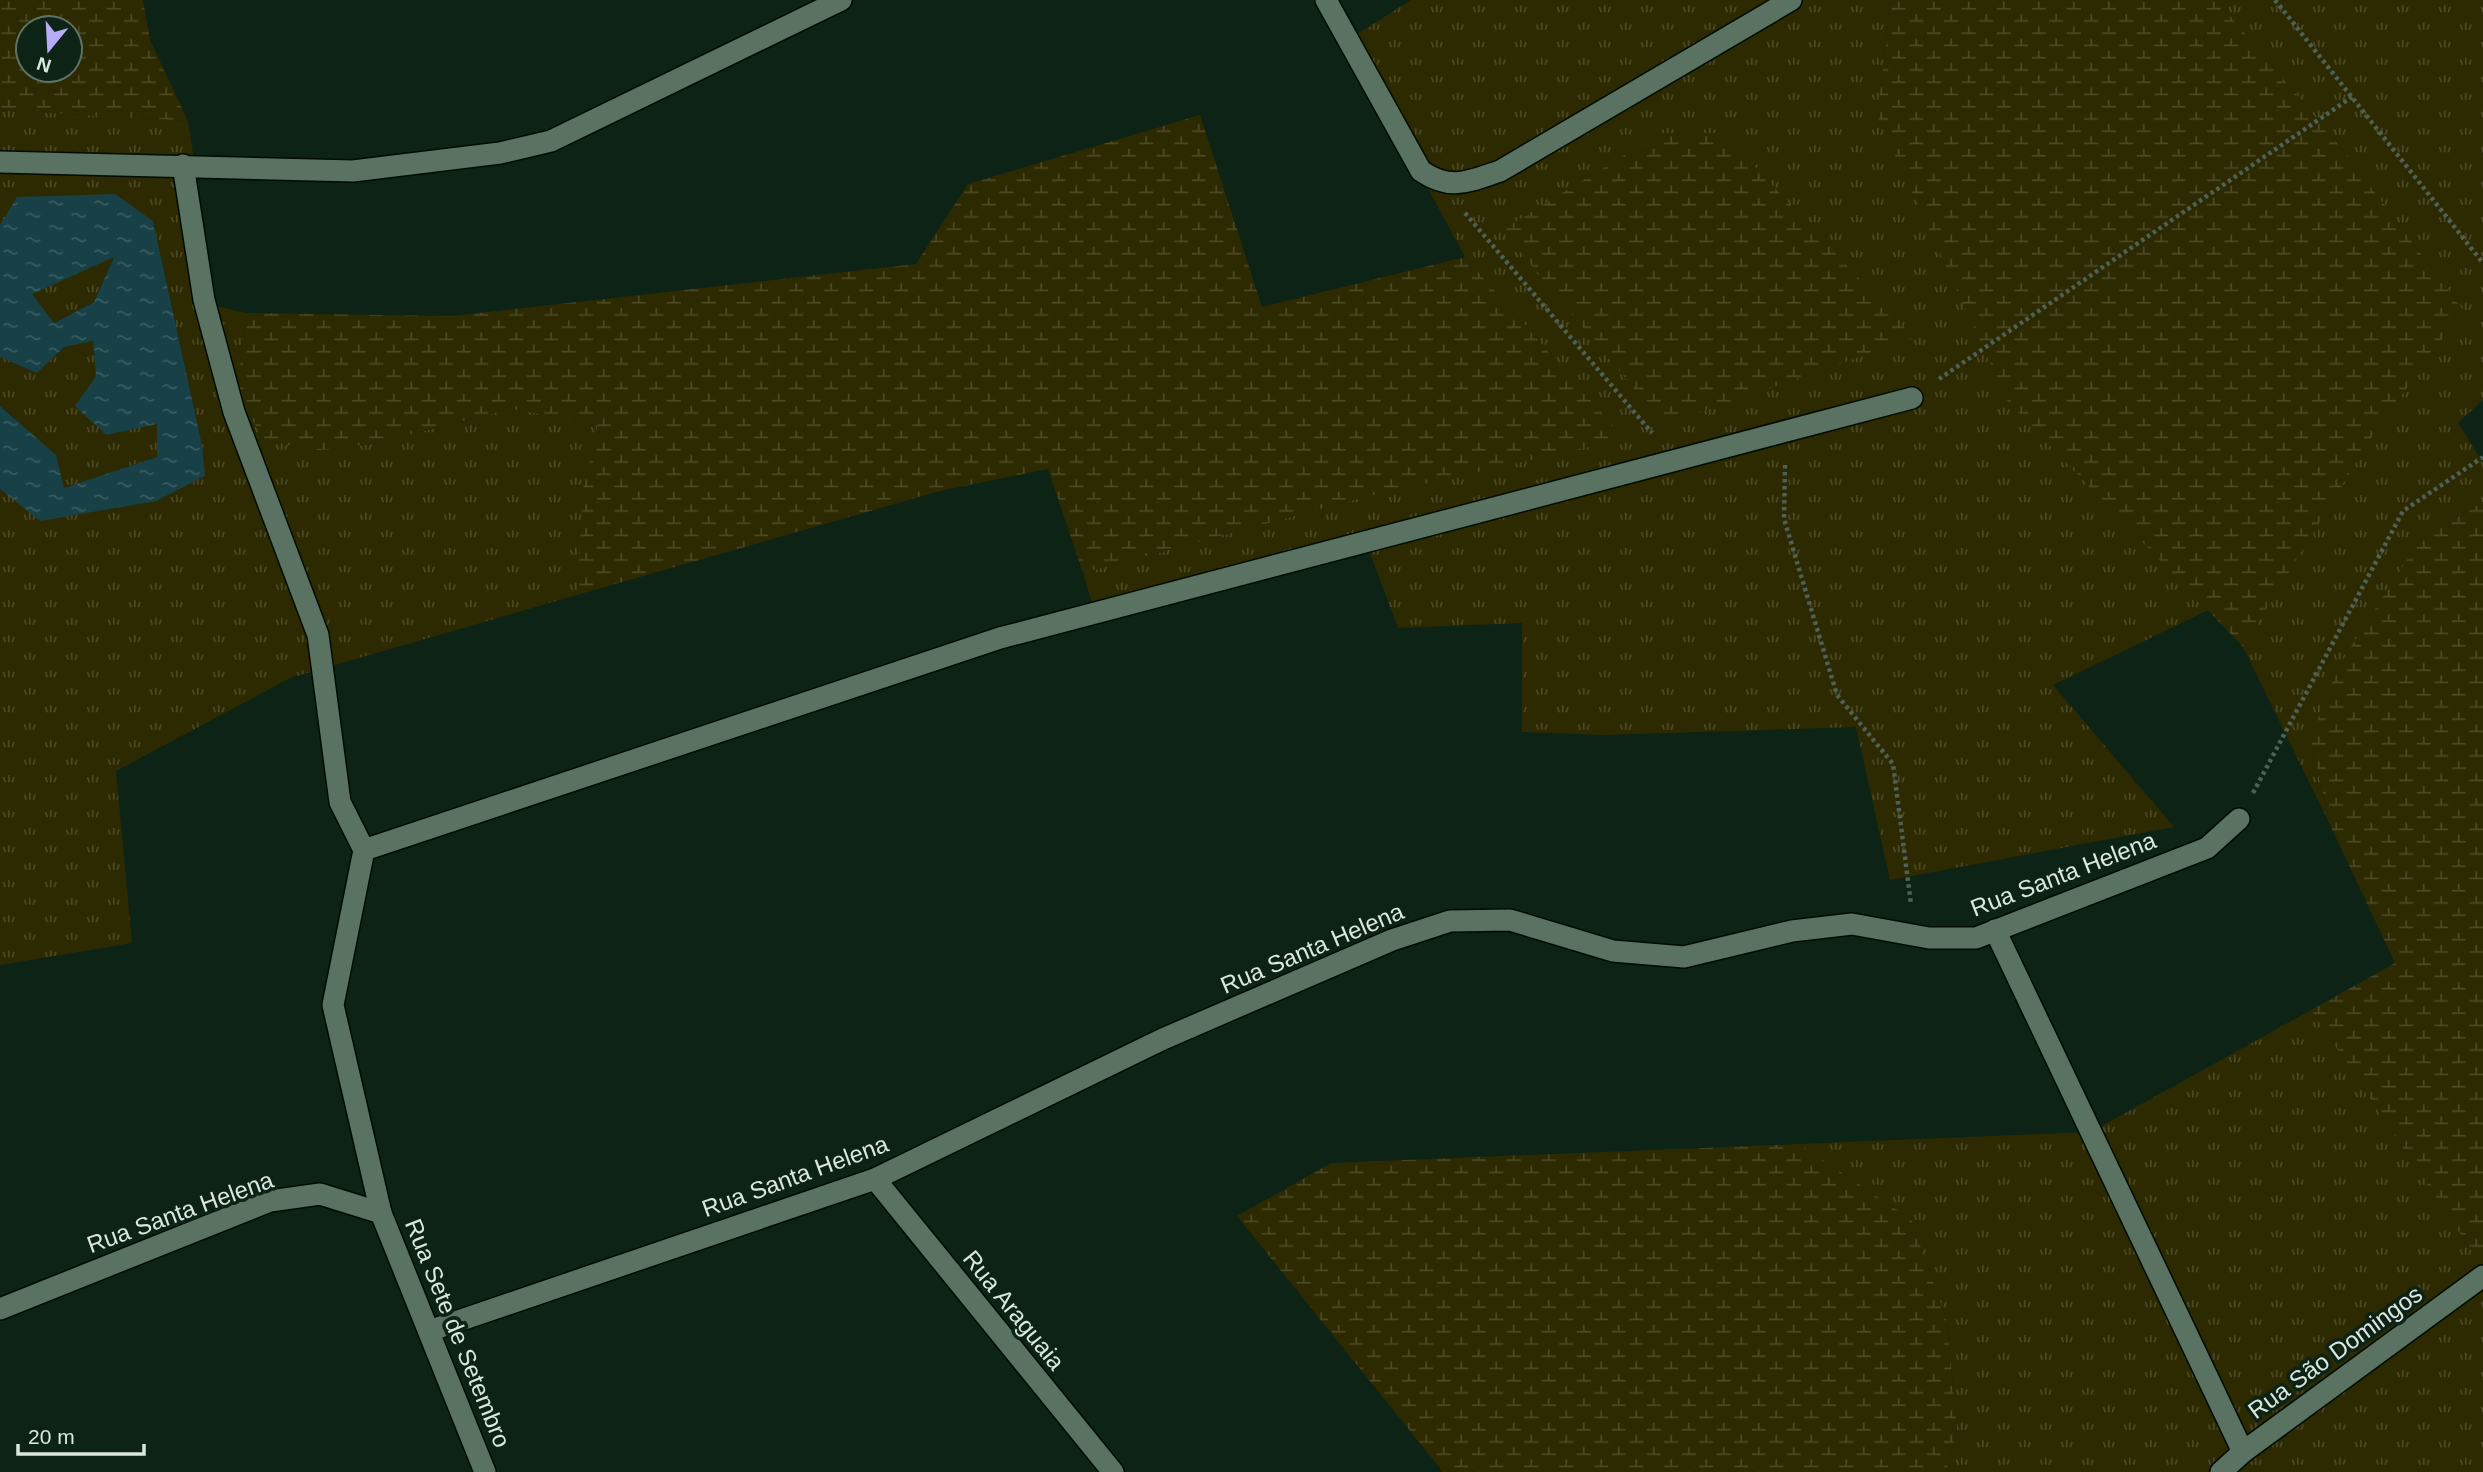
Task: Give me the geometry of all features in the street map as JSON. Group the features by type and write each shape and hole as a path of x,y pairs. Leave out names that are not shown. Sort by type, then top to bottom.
{"street":[{"path":"0,162 353,171 500,153 551,141 841,0"},
{"path":"1326,0 1421,171 1439,183 1463,183 1500,171 1791,0"},
{"path":"183,165 204,300 233,412 318,635 340,802 364,850 1000,638 1912,398"},
{"name":"Rua Santa Helena","path":"429,1331 875,1179 1163,1039 1392,940 1450,921 1510,919 1613,951 1684,957 1791,932 1852,924 1915,936 1976,937 2207,848 2239,819"},
{"name":"Rua Sete de Setembro","path":"364,850 333,1005 381,1213 485,1472"},
{"path":"1996,930 2243,1452"},
{"name":"Rua Araguaia","path":"875,1179 1113,1472"},
{"name":"Rua Santa Helena","path":"0,1309 270,1201 320,1194 381,1213"},
{"name":"Rua São Domingos","path":"2221,1472 2243,1452 2483,1276"}],"path":[{"path":"2275,0 2483,263"},
{"path":"1912,398 2352,97"},
{"path":"1439,183 1675,460"},
{"path":"1786,431 1784,519 1837,695 1893,764 1915,936"},
{"path":"2239,819 2403,511 2483,457"}],"green space":[{"path":"0,0 143,0 150,40 188,121 0,110"},
{"path":"1411,0 1891,0 1877,116 2221,604 2053,685 2174,827 1890,880 1856,727 1604,735 1522,732 1522,623 1398,628 1366,542 1095,613 1083,573 1361,498 1624,438 1465,257 1348,40"},
{"path":"1891,0 2217,0 2347,155 2463,310 2373,435 2243,647 2008,402 1877,116"},
{"path":"2217,0 2483,0 2483,400 2458,423 2483,463 2483,502 2421,538 2310,740 2331,827 2243,647 2373,434 2463,310 2347,155"},
{"path":"0,110 188,121 216,306 246,313 237,391 262,438 311,451 373,444 510,409 598,423 577,595 290,678 116,771 132,943 0,965 0,489 41,521 202,445 153,221 0,225"},
{"path":"1200,115 1262,307 1465,257 1625,439 1361,498 1083,573 1048,469 940,491 577,595 583,488 598,423 510,409 373,444 311,451 262,438 237,391 246,313 451,316 916,264 968,184"},
{"path":"1660,133 1724,133 1914,338 1664,425 1502,230"},
{"path":"114,256 94,302 53,323 31,294"},
{"path":"93,340 106,435 157,423 157,457 64,488 13,416 0,406 0,357 37,373 64,347"},
{"path":"2483,502 2483,1268 2311,1010 2395,963 2331,827 2310,740 2338,667 2421,538"},
{"path":"2311,1010 2483,1268 2483,1472 1946,1472 1957,1429 1947,1322 1911,1219 1799,1144 2091,1132"},
{"path":"1799,1144 1911,1219 1947,1322 1957,1429 1946,1472 1443,1472 1237,1216 1331,1163"}],"water":[{"path":"115,194 153,221 202,445 205,476 156,501 40,521 0,489 0,406 56,455 64,488 157,457 157,424 106,435 75,406 96,376 93,341 64,347 37,373 0,357 0,225 17,197","holes":["114,257 94,302 54,323 32,294"]}]}
